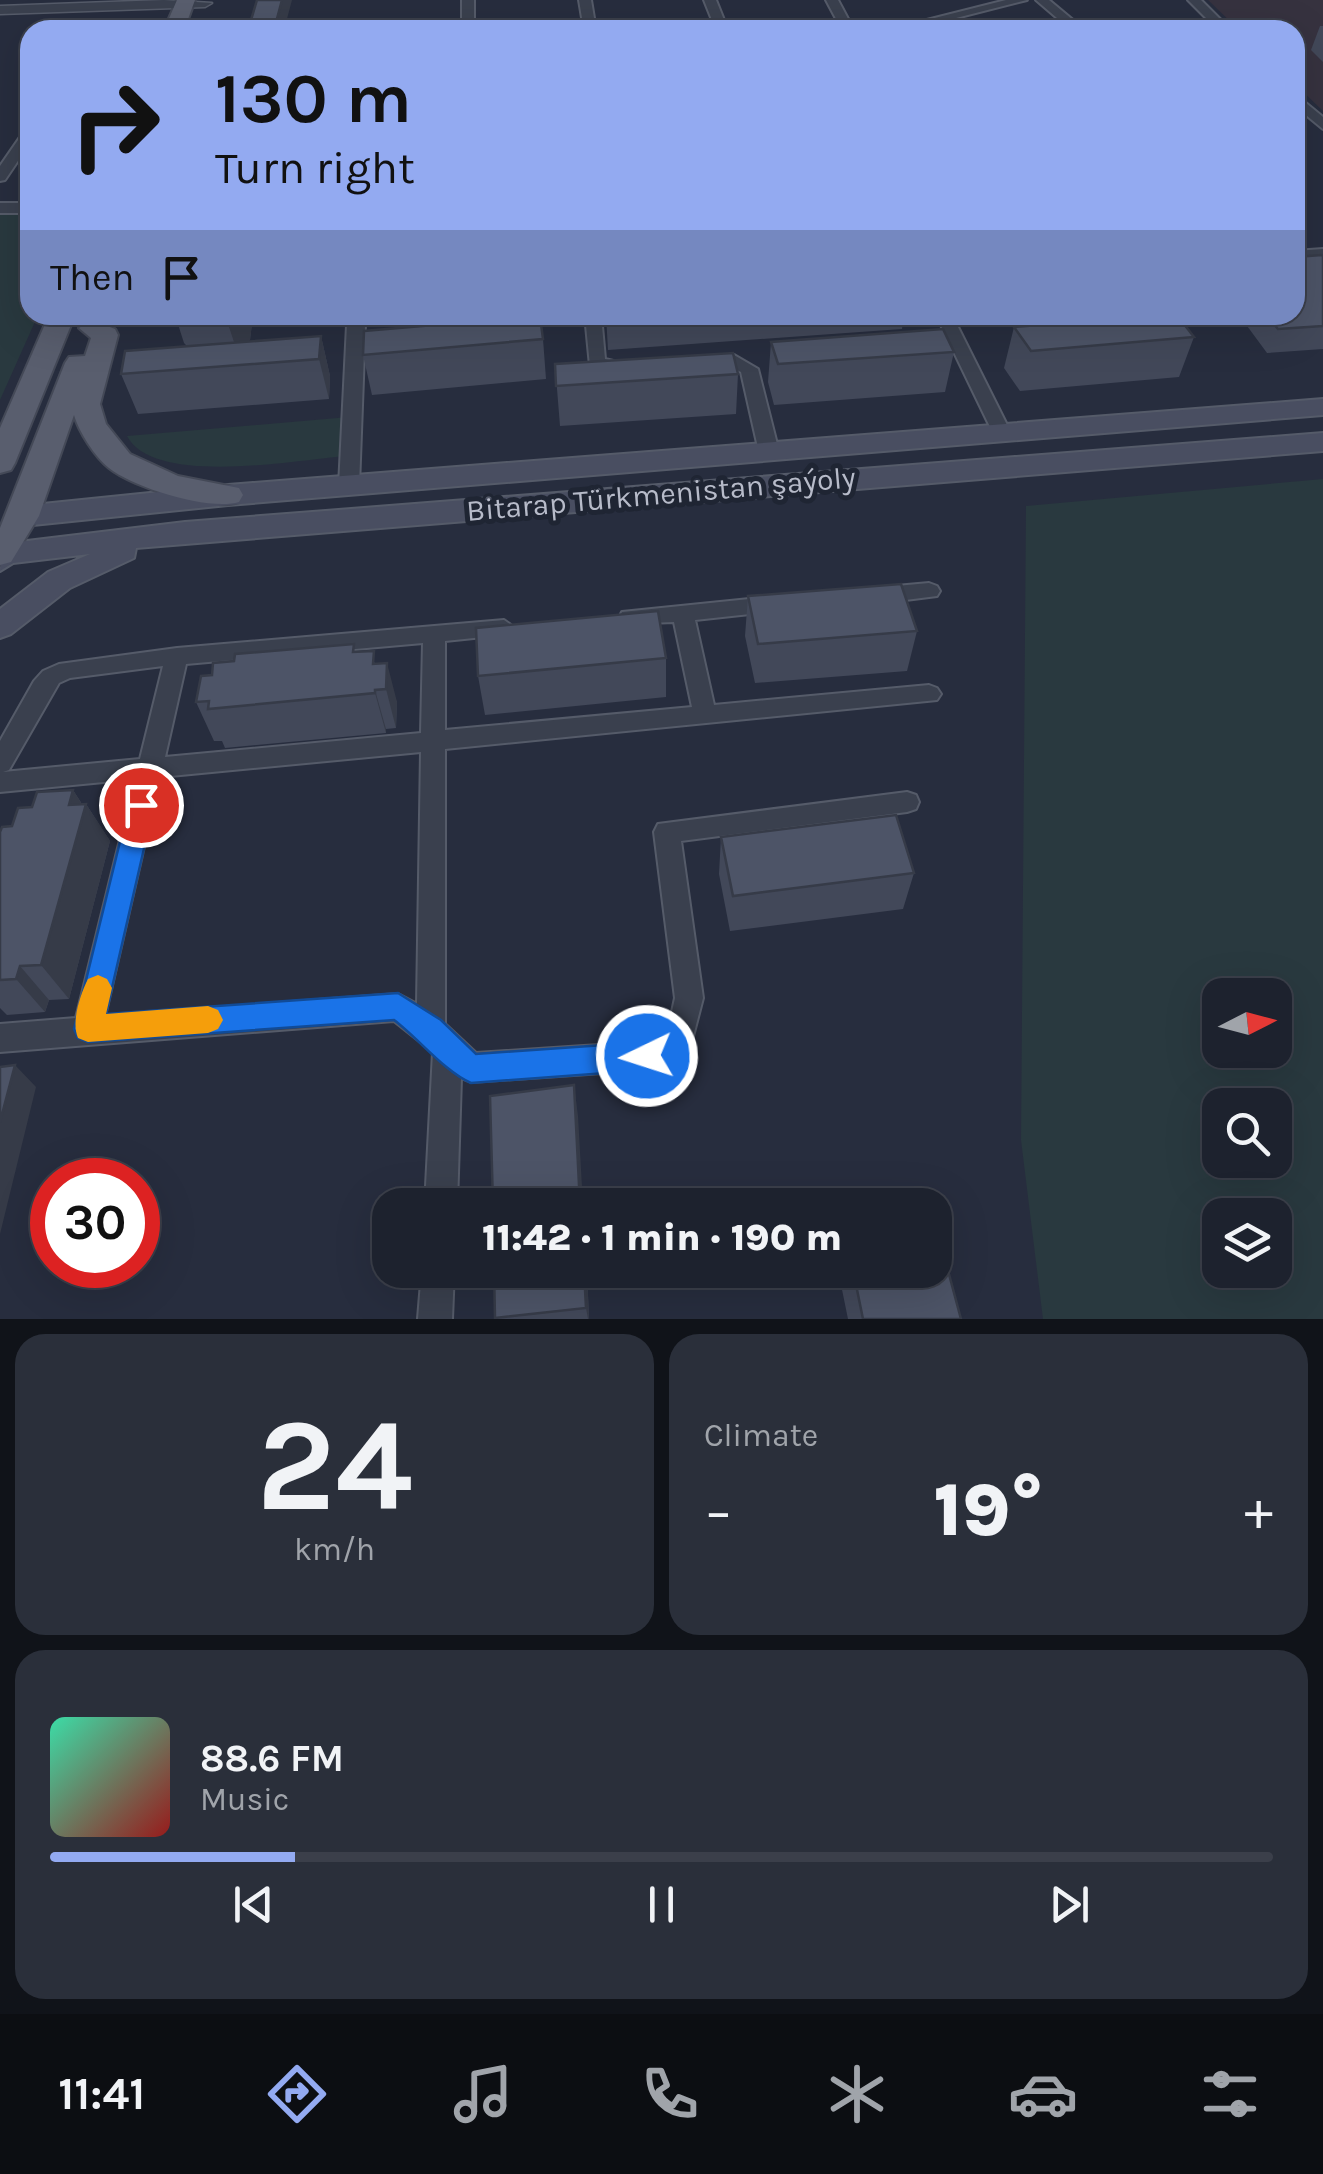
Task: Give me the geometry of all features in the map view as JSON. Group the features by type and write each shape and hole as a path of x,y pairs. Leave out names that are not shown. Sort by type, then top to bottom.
{"main road":[{"path":"0,463 58,325"},
{"path":"1,556 12,518 93,325"},
{"path":"97,325 105,335 86,404 92,426 119,461 171,484 228,496"},
{"path":"0,426 24,407"},
{"name":"Bitarap Türkmenistan şaýoly","path":"12,518 228,496 1323,407"},
{"name":"Bitarap Türkmenistan şaýoly","path":"1,556 186,532 1323,442"},
{"path":"0,626 58,580 114,554 186,532"}],"street":[{"path":"936,20 1021,0"},
{"path":"1042,0 1067,20"},
{"path":"1194,0 1215,20"},
{"path":"0,10 195,2"},
{"path":"1305,108 1323,126"},
{"path":"0,177 20,148"},
{"path":"350,486 356,325"},
{"path":"594,325 596,362 622,369 641,368"},
{"path":"949,325 1002,433"},
{"path":"678,364 734,360 749,369 769,452"},
{"path":"854,598 929,591"},
{"path":"606,620 797,603"},
{"path":"683,613 705,715"},
{"path":"0,763 22,718 50,678 84,666 530,626"},
{"path":"434,634 441,1188"},
{"path":"88,1029 177,656"},
{"path":"0,782 928,694"},
{"path":"0,1038 398,1007 471,1068 647,1056 680,1038 689,998 666,832 907,802"},
{"path":"436,1319 437,1288"}],"shaded area":[{"path":"1208,0 1323,0 1323,111 1305,94 1305,20 1229,20"},
{"path":"20,214 20,325 34,325 0,400 0,215"},
{"path":"349,417 346,456 262,465 195,466 166,461 142,452 127,436"},
{"path":"1323,479 1323,1319 1043,1319 1021,1140 1026,506"}],"building":[{"path":"257,0 282,0 277,20 251,20"},
{"path":"1305,256 1323,256 1323,326 1278,329 1275,325 1305,325"},
{"path":"434,325 541,325 543,339 363,355 364,331"},
{"path":"1185,325 1194,337 1031,351 1014,327"},
{"path":"943,329 954,352 778,364 771,342"},
{"path":"321,336 319,359 121,374 125,351"},
{"path":"733,353 738,374 556,386 555,364"},
{"path":"901,584 917,631 758,644 748,596"},
{"path":"658,611 666,658 478,676 476,628"},
{"path":"354,644 353,652 374,651 373,664 387,663 386,689 208,709 209,701 196,702 201,676 212,675 213,663 234,661 235,654"},
{"path":"73,790 69,805 86,804 41,965 20,966 16,979 0,980 0,832 2,827 12,826 18,808 32,807 37,792"},
{"path":"896,815 914,873 733,896 721,837"},
{"path":"15,1065 0,1122 0,1067"},
{"path":"574,1085 579,1188 493,1188 490,1096"},
{"path":"952,1285 961,1319 863,1319 857,1288"},
{"path":"494,1288 585,1288 586,1308 495,1318"}],"slow traffic":[{"path":"98,988 88,1029 208,1020"}],"route":[{"path":"141,805 88,1029 398,1007 471,1068 647,1056"}]}
